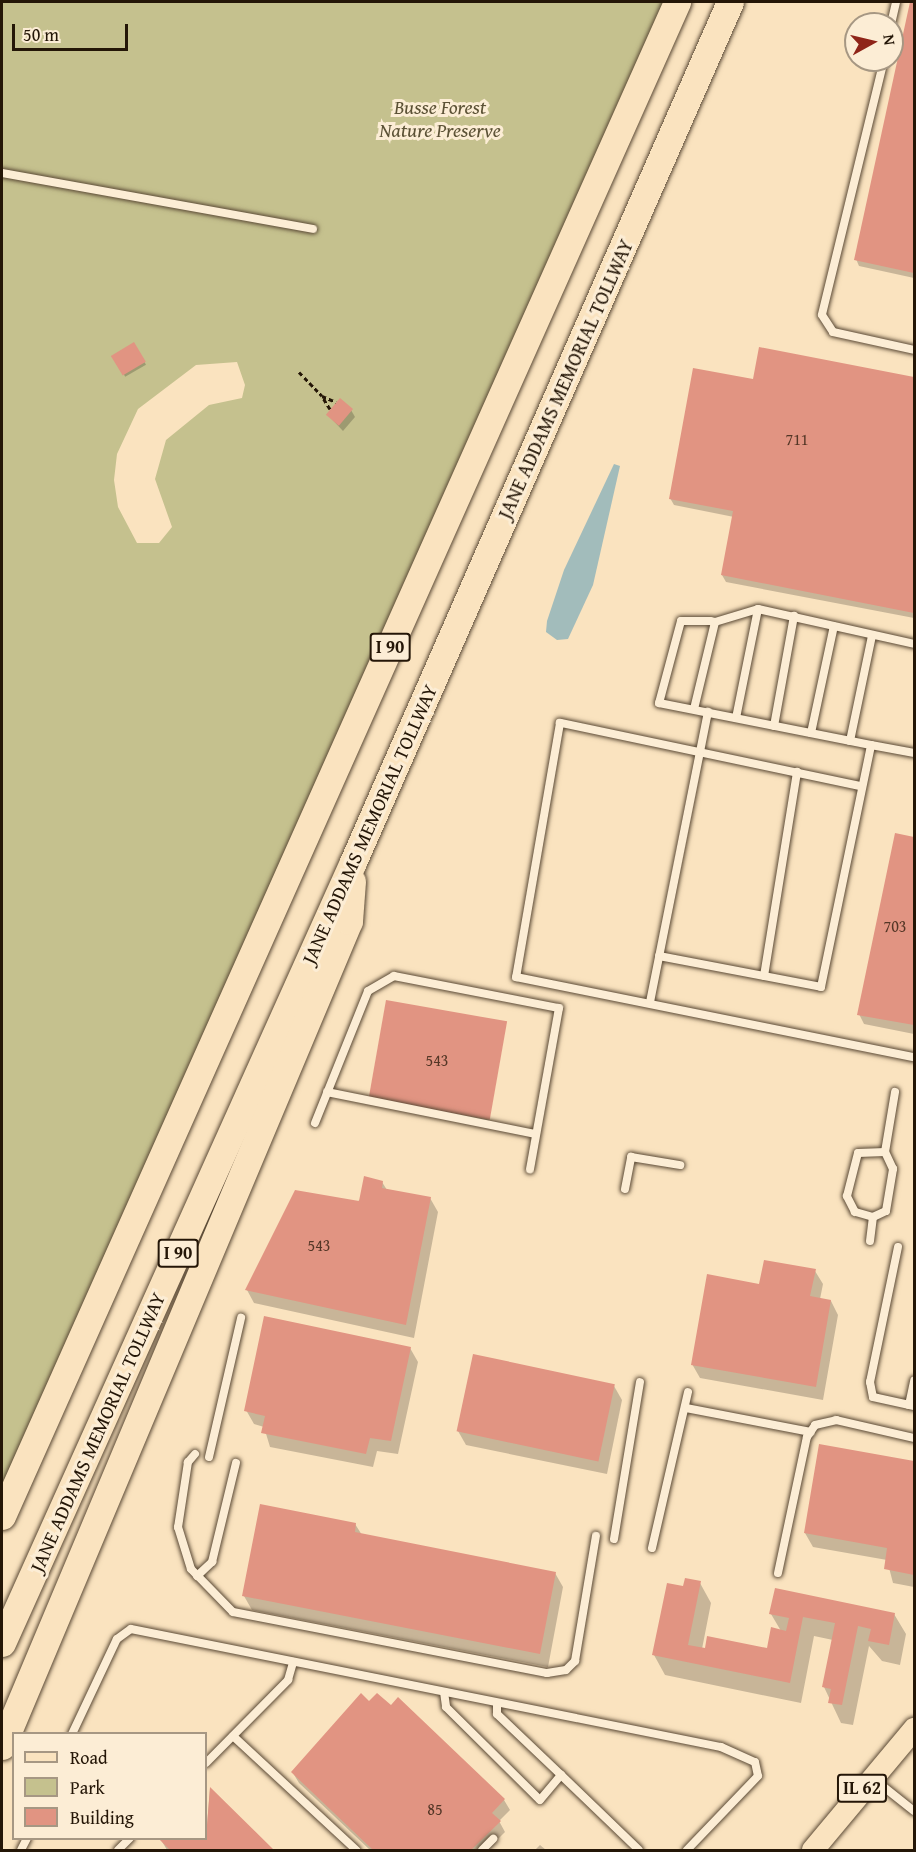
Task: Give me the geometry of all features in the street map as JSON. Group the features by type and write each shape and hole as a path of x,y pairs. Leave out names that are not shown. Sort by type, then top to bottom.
{"highway":[{"name":"I 90","path":"2,1516 677,2"},
{"name":"JANE ADDAMS MEMORIAL TOLLWAY","path":"2,1643 353,862 730,2"},
{"path":"2,1746 349,921 353,862"}],"main road":[{"name":"IL 62","path":"813,1851 872,1777 915,1728"}],"lane":[{"path":"881,72 822,315 832,332 915,350"},
{"path":"2,173 312,229"},
{"path":"736,718 758,609"},
{"path":"915,644 758,609 715,622 681,621 659,703 915,753"},
{"path":"774,726 794,616"},
{"path":"694,710 715,622"},
{"path":"811,733 834,626"},
{"path":"849,741 872,636"},
{"path":"650,1002 708,712"},
{"path":"860,786 560,723 516,977 650,1002 915,1057"},
{"path":"659,956 821,987 860,786 871,745"},
{"path":"764,976 797,772"},
{"path":"315,1123 368,991 394,976 559,1008 530,1169"},
{"path":"327,1092 536,1134"},
{"path":"885,1152 858,1152 847,1196 855,1212 873,1217 886,1211 892,1168 885,1152 895,1092"},
{"path":"626,1189 631,1157 680,1165"},
{"path":"870,1241 873,1217"},
{"path":"898,1247 870,1382 873,1397 912,1405 915,1381"},
{"path":"209,1457 240,1317"},
{"path":"614,1539 640,1383"},
{"path":"652,1548 688,1392"},
{"path":"686,1407 811,1432"},
{"path":"778,1573 811,1432 824,1420 836,1420 915,1438"},
{"path":"195,1454 188,1462 178,1527 197,1576 233,1612 547,1673 575,1661 596,1536"},
{"path":"197,1576 212,1562 236,1463"},
{"path":"73,1732 117,1638 131,1629 721,1747 755,1762 758,1776 687,1851"},
{"path":"207,1762 288,1680 292,1662"},
{"path":"444,1692 446,1707 540,1800 561,1775"},
{"path":"497,1703 497,1714 639,1851"},
{"path":"233,1736 357,1851"},
{"path":"872,1777 915,1811"},
{"path":"482,1851 493,1839"},
{"path":"118,1851 129,1840"}],"path":[{"path":"299,372 322,396 330,409"},
{"path":"322,396 336,402"}],"green space":[{"name":"Busse Forest Nature Preserve","path":"2,2 677,2 2,1502","holes":["237,362 245,385 242,398 209,405 166,440 155,479 172,527 159,543 137,543 118,507 114,480 117,454 138,409 196,365"]}],"water":[{"path":"614,464 620,466 593,585 568,639 557,640 546,632 547,621 564,570"}],"building":[{"path":"910,2 914,2 914,273 854,260 895,72 904,72 904,30"},
{"path":"134,342 146,362 123,376 111,356"},
{"path":"759,347 914,377 914,613 721,575 733,511 669,499 693,368 753,379"},
{"path":"340,398 353,409 339,426 326,415"},
{"path":"895,833 914,837 914,1025 857,1015"},
{"path":"386,1000 507,1021 490,1120 369,1098"},
{"path":"364,1176 383,1181 382,1188 431,1197 406,1325 245,1290 295,1190 359,1201"},
{"path":"764,1260 816,1269 810,1296 831,1300 816,1387 691,1365 707,1274 759,1284"},
{"path":"264,1316 411,1347 391,1441 370,1438 366,1454 261,1433 265,1416 244,1411"},
{"path":"473,1354 615,1384 598,1461 457,1431"},
{"path":"819,1444 914,1461 914,1575 884,1569 887,1548 804,1533"},
{"path":"260,1504 356,1523 355,1532 556,1572 540,1654 242,1596"},
{"path":"685,1578 701,1581 688,1645 705,1648 707,1636 767,1648 771,1627 786,1631 789,1618 769,1614 775,1588 895,1613 889,1645 868,1641 871,1629 858,1626 842,1705 828,1703 831,1689 822,1687 835,1623 803,1617 790,1683 652,1655 667,1583 683,1586"},
{"path":"361,1693 369,1701 377,1693 391,1705 398,1697 505,1799 492,1813 501,1821 471,1850 373,1850 291,1772"},
{"path":"210,1787 274,1850 170,1850 160,1840 207,1840"}]}
